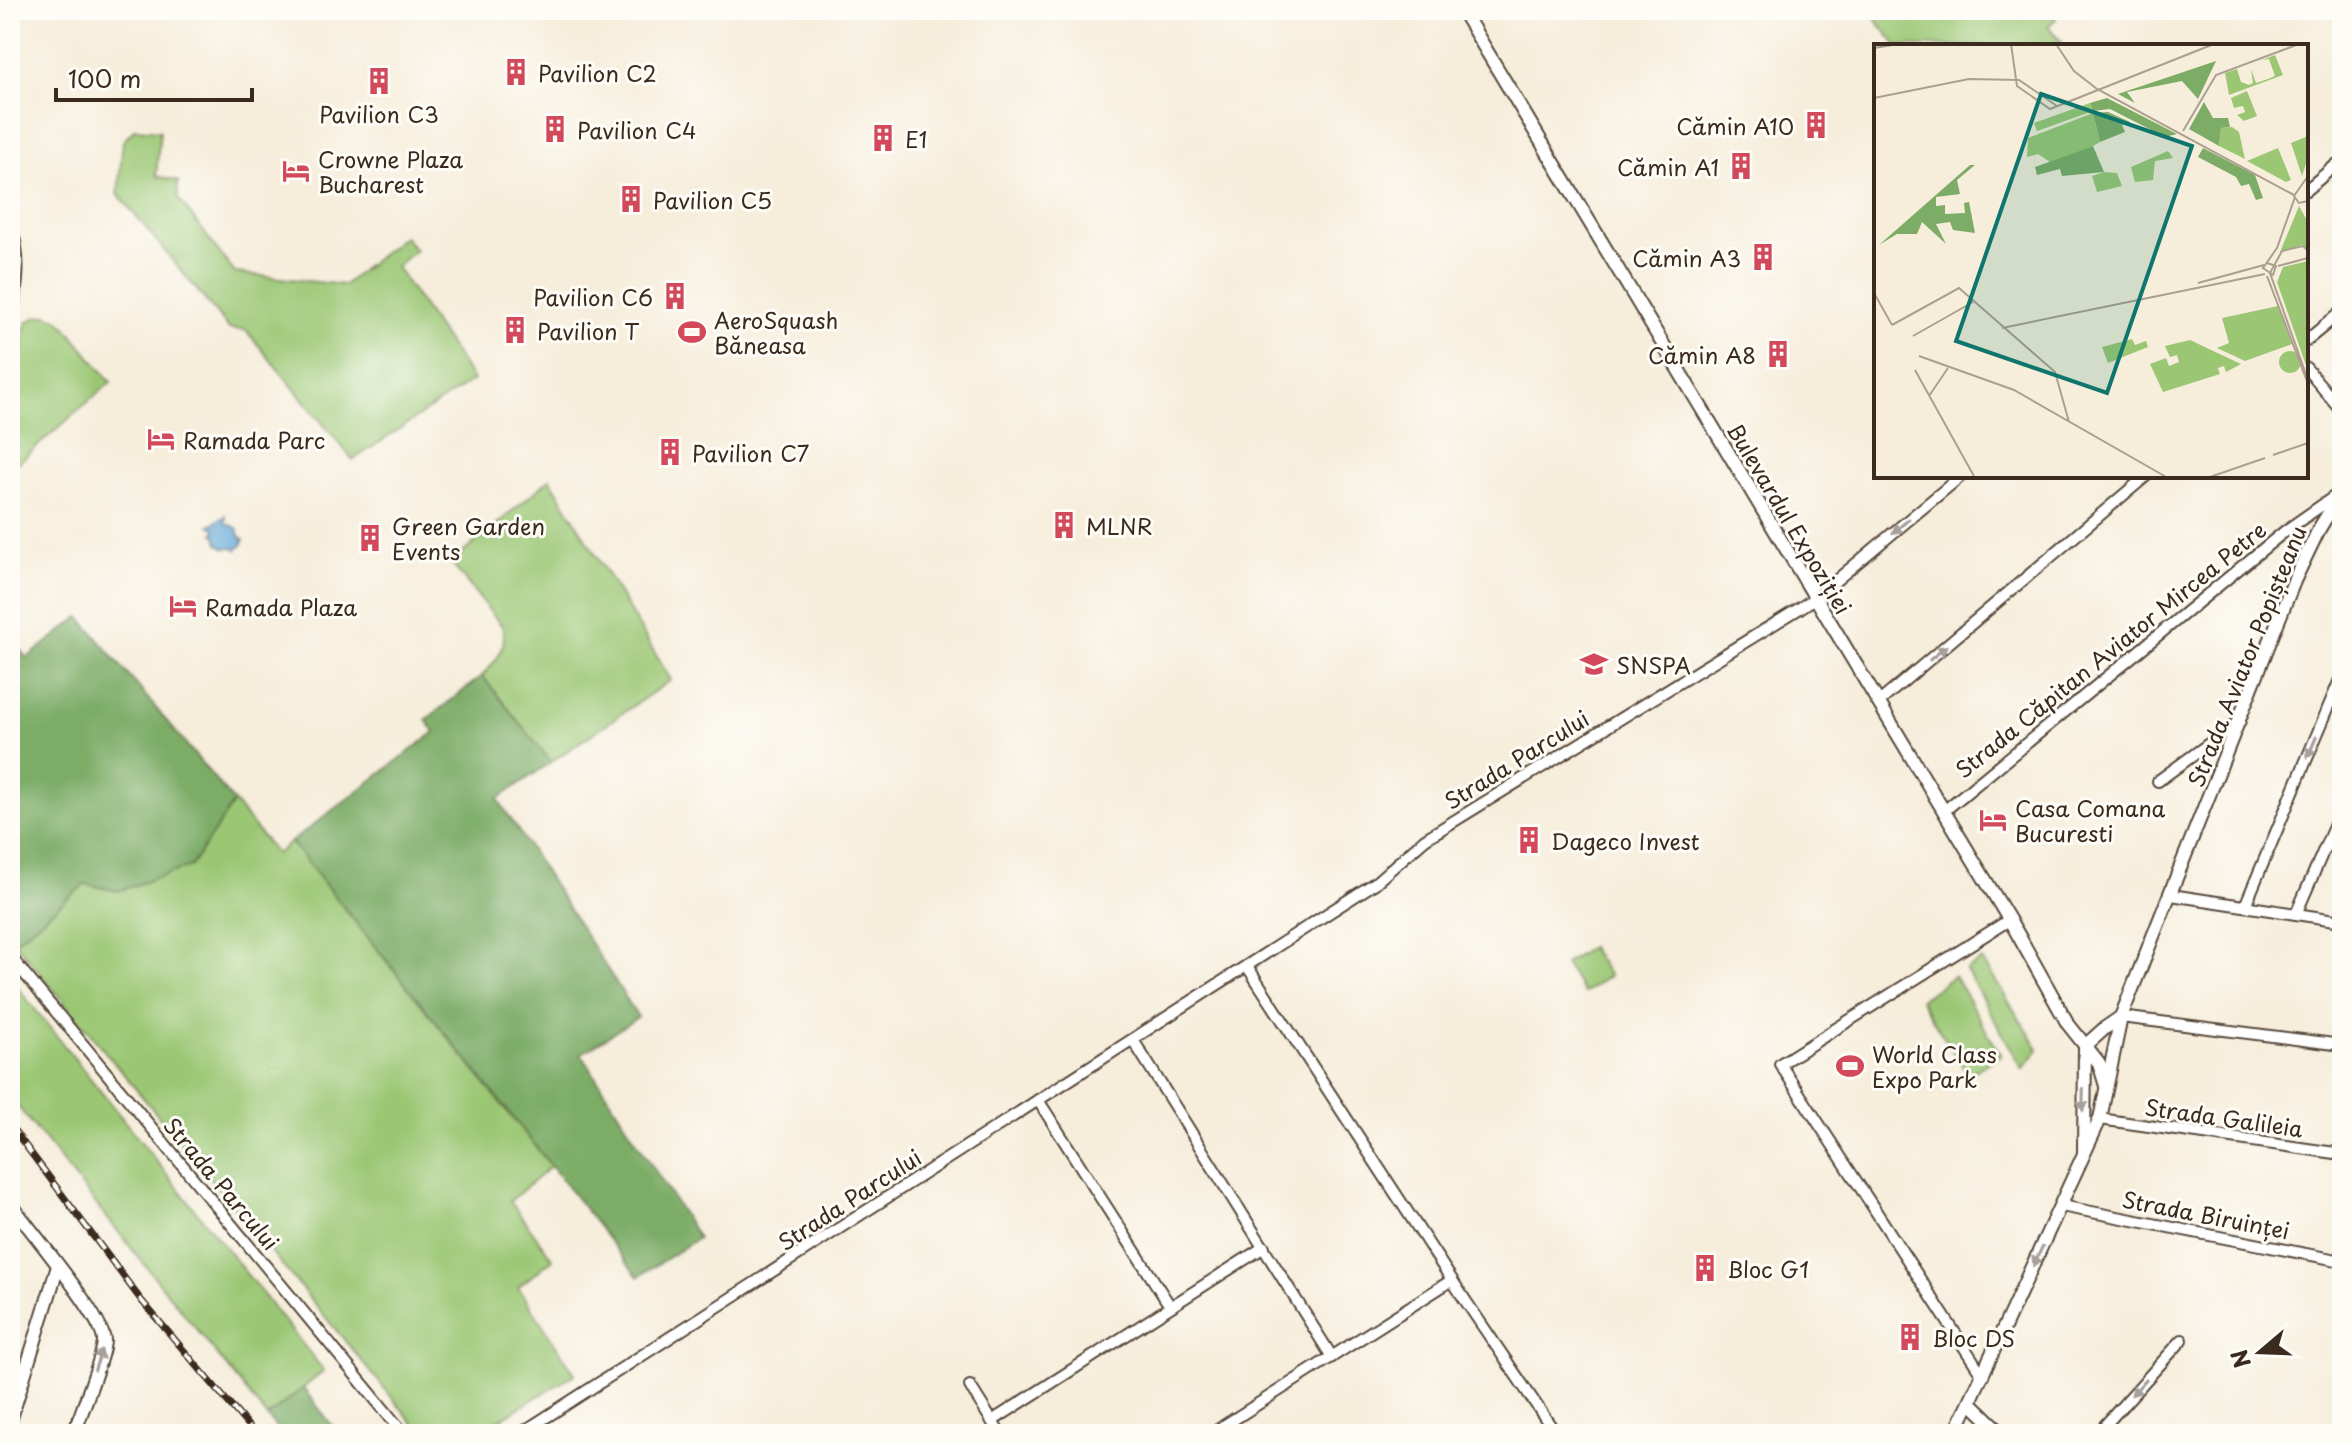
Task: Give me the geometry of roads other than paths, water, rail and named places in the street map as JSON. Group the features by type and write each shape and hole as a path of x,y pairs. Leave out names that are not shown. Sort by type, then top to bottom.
{"street":[{"name":"Bulevardul Expoziției","path":"1462,10 1944,811 2068,1024 2099,1063 2106,1086"},
{"path":"2308,188 2342,160"},
{"path":"10,225 19,267 10,331"},
{"path":"2308,339 2342,311"},
{"path":"2308,370 2342,411"},
{"name":"Strada Parcului","path":"520,1434 1375,883 1425,839 1815,598 1959,478"},
{"path":"1878,703 2144,478"},
{"name":"Strada Aviator Popișteanu","path":"1955,1434 2100,1119 2121,1017 2306,554 2342,492"},
{"name":"Strada Căpitan Aviator Mircea Petre","path":"1944,811 2278,537 2342,492"},
{"path":"2245,906 2342,675"},
{"path":"2158,781 2240,720"},
{"path":"2296,914 2342,808"},
{"path":"2171,895 2342,921"},
{"path":"1983,1376 1780,1064 2009,920"},
{"name":"Strada Parcului","path":"10,956 404,1434"},
{"path":"1247,966 1556,1434"},
{"path":"2121,1017 2342,1045"},
{"name":"Strada Aviator Popișteanu","path":"2085,1155 2085,1046 2121,1017"},
{"path":"1133,1040 1332,1357"},
{"path":"2085,1046 2103,1052 2117,1045"},
{"path":"1038,1100 1170,1306"},
{"name":"Strada Galileia","path":"2100,1119 2342,1154"},
{"path":"10,1203 98,1323 104,1342 74,1434"},
{"name":"Strada Biruinței","path":"2061,1206 2342,1261"},
{"path":"992,1421 1264,1247"},
{"path":"10,1421 58,1266"},
{"path":"1211,1434 1452,1280"},
{"path":"2097,1434 2182,1340"},
{"path":"970,1386 1000,1434"},
{"path":"1970,1402 2003,1434"}],"water":[{"path":"226,516 226,523 237,528 244,539 237,550 218,544 214,534 216,529 210,525"}],"railway":[{"path":"10,1125 141,1300 255,1434"}],"place":[{"name":"Pavilion C2","path":"516,72"},
{"name":"Pavilion C3","path":"379,81"},
{"name":"Cămin A10","path":"1816,125"},
{"name":"Pavilion C4","path":"555,129"},
{"name":"E1","path":"883,138"},
{"name":"Cămin A1","path":"1741,166"},
{"name":"Crowne Plaza Bucharest","path":"296,171"},
{"name":"Pavilion C5","path":"631,199"},
{"name":"Cămin A3","path":"1763,257"},
{"name":"Pavilion C6","path":"675,296"},
{"name":"Pavilion T","path":"515,330"},
{"name":"AeroSquash Băneasa","path":"692,332"},
{"name":"Cămin A8","path":"1778,354"},
{"name":"Ramada Parc","path":"161,439"},
{"name":"Pavilion C7","path":"670,452"},
{"name":"MLNR","path":"1064,525"},
{"name":"Green Garden Events","path":"370,538"},
{"name":"Ramada Plaza","path":"183,606"},
{"name":"SNSPA","path":"1594,664"},
{"name":"Casa Comana Bucuresti","path":"1993,820"},
{"name":"Dageco Invest","path":"1529,840"},
{"name":"World Class Expo Park","path":"1850,1066"},
{"name":"Bloc G1","path":"1705,1268"},
{"name":"Bloc DS","path":"1910,1337"}]}
